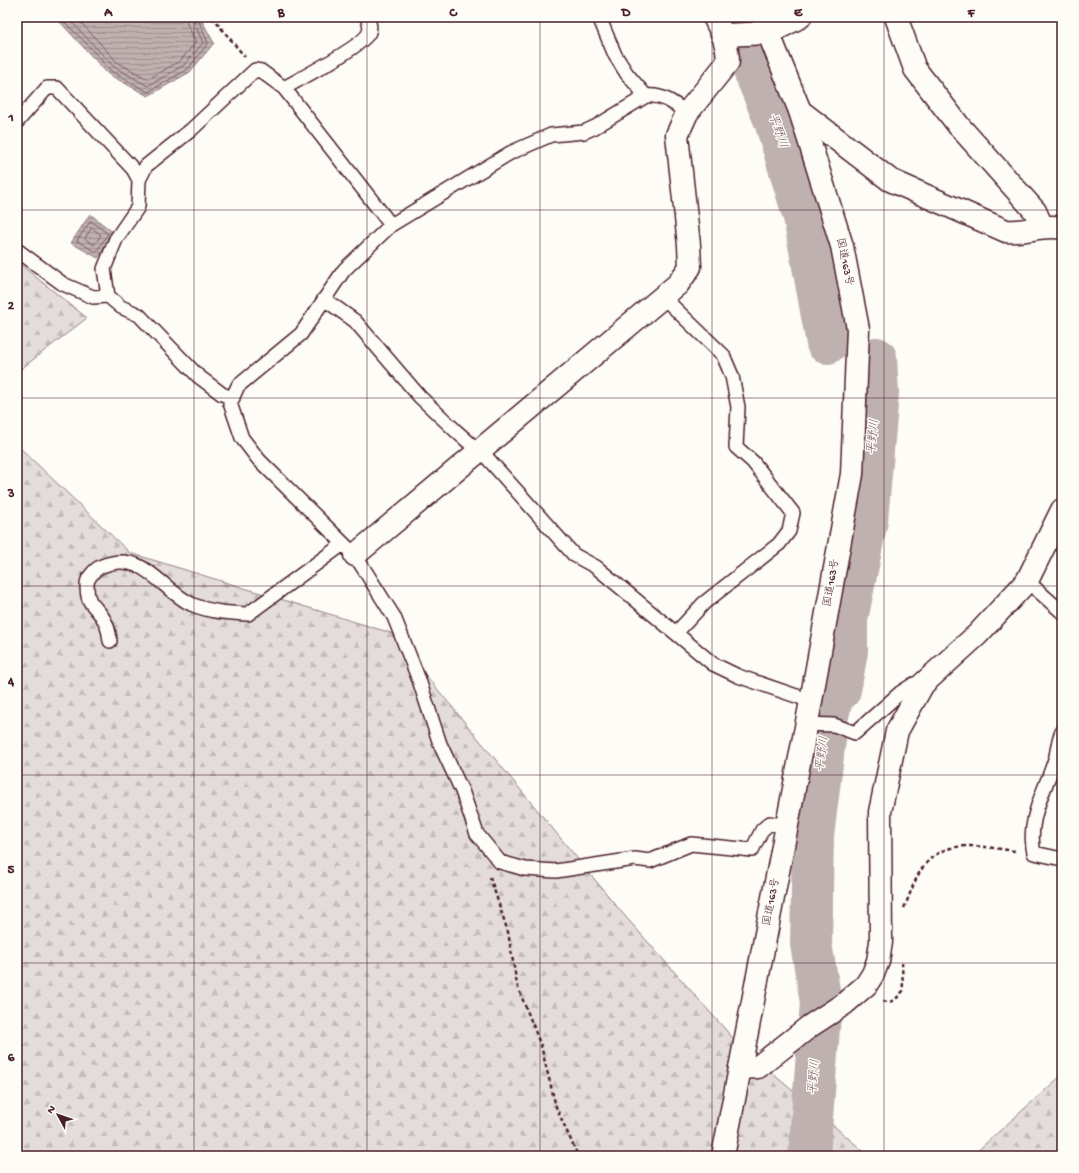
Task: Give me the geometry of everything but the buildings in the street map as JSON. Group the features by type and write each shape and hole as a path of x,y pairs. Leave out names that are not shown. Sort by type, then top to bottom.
{"main road":[{"path":"349,550 481,451 678,284 690,267 677,135 687,113 728,62 728,51 719,26 766,25 800,17"},
{"path":"896,17 915,69 959,126 1035,211 1052,227"},
{"name":"国道163号","path":"723,1156 786,826 813,724 811,701 852,474 858,329 842,246 800,111 766,25"},
{"path":"800,111 890,180 910,190 1006,231 1019,232 1052,227"},
{"path":"740,1068 758,1067 810,1026 839,1007 858,992 873,974 879,955 880,942 880,812 896,731 923,684 978,634 1027,581 1062,510"}],"lane":[{"path":"284,88 354,47 366,37 369,33 370,27 367,17"},
{"path":"599,17 615,55 646,96"},
{"path":"233,398 222,394 198,376 139,315 121,307 108,296 104,269 116,239 138,207 139,180 146,166 191,130 256,70 261,71 284,88 391,225"},
{"path":"17,122 47,88 57,88 133,168 139,180"},
{"path":"687,113 672,101 655,95 646,96 589,129 551,135 510,153 391,225 344,270 301,334 238,386 230,403 242,438 259,460 349,550 394,617 419,680 440,744 462,791 477,834 500,862 525,869 556,871 635,859 650,861 691,844 752,850 762,830 770,823 786,826"},
{"path":"17,250 63,284 92,297 108,296"},
{"path":"663,297 723,355 732,376 738,407 736,447 753,462 793,513 790,531 779,544 704,603 676,633"},
{"path":"324,299 355,322 420,397 465,439 481,451 574,555 596,568 713,664 738,676 811,701"},
{"path":"110,641 110,630 89,600 87,582 97,568 110,563 127,563 144,568 191,603 208,609 230,613 248,614 349,550"},
{"path":"1027,581 1062,612"},
{"path":"813,724 834,725 855,733 900,693 914,684 923,684"},
{"path":"1062,732 1059,737 1056,755 1033,821 1031,838 1034,853 1062,859"}],"path":[{"path":"212,17 256,70"},
{"path":"903,911 923,867 934,854 956,846 982,847 1034,853"},
{"path":"489,872 508,932 517,985 541,1046 556,1107 578,1156"},
{"path":"858,992 888,1002 894,1001 903,991 902,957"}],"green space":[{"path":"17,262 87,318 17,372"},
{"path":"17,445 130,553 391,633 624,915 739,1045 869,1156 17,1156"},
{"path":"1062,1075 1062,1156 969,1156 974,1154"}],"water":[{"path":"49,17 200,17 214,43 190,72 148,96 108,74 60,22"},
{"path":"90,214 114,233 98,258 71,243"}],"waterway":[{"name":"平野川","path":"732,17 775,121 804,217 827,343"},
{"name":"平野川","path":"809,1156 821,1002 811,944 813,836 828,715 833,696 840,690 847,651 847,619 867,520 878,393 876,358"}]}
